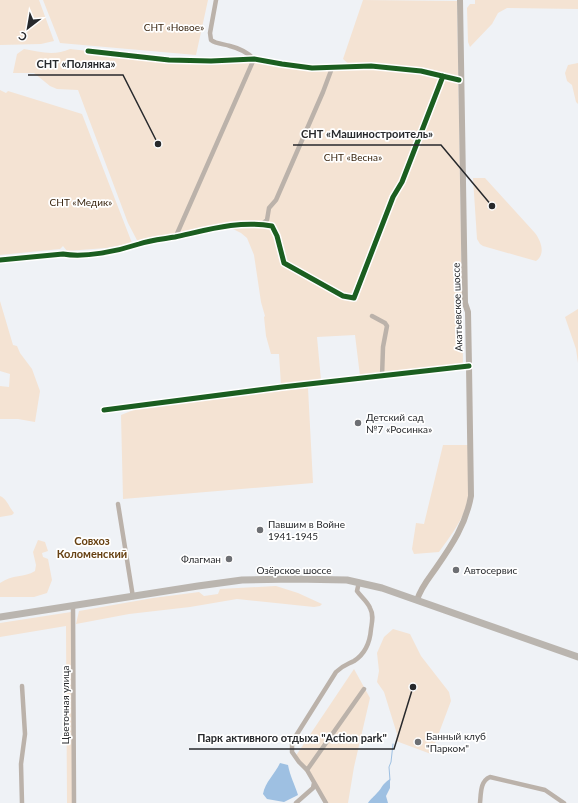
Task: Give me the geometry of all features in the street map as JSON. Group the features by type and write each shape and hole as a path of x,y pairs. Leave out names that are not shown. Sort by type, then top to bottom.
{"main road":[{"name":"Акатьевское шоссе","path":"417,600 421,589 448,552 464,522 469,504 471,480 468,312 465,302 460,0"},
{"name":"Озёрское шоссе","path":"0,617 210,584 248,580 314,579 359,582 382,588 578,657"}],"street":[{"path":"216,0 210,33 211,40 231,46 254,59"},
{"path":"88,51 169,60 211,61 254,59 304,67 332,68 371,66 421,71 459,80"},
{"path":"176,236 254,59"},
{"path":"262,224 267,220 269,208 276,200 332,68"},
{"path":"0,260 64,254 73,256 107,252 227,226 262,224 272,226 277,236 284,263 343,296 354,298 393,197 402,182 443,76"},
{"path":"372,316 385,323 387,326 383,346 382,377"},
{"path":"104,410 275,388 469,366"},
{"path":"118,504 133,597"},
{"path":"326,803 307,770 299,762 291,748 293,739 336,672 344,665 360,656 368,644 373,619 372,610 357,591 359,582"},
{"name":"Цветочная улица","path":"73,606 74,803"},
{"path":"22,686 25,734 21,764 22,803"},
{"path":"307,770 364,689"},
{"path":"480,803 482,784 486,778 490,777 545,790 564,803"},
{"path":"296,803 313,788 314,783"}],"green space":[{"path":"0,0 39,0 54,41 41,44 0,45"},
{"name":"СНТ «Новое»","path":"43,0 208,0 196,55 60,43"},
{"name":"СНТ «Весна»","path":"363,0 457,1 463,364 360,376 355,335 317,337 321,380 281,385 279,354 271,354 266,336 265,316 261,302 254,255 247,238 241,233 227,226 139,244 128,223 78,90 57,89 50,86 34,73 13,73 17,54 24,49 53,53 70,49 169,60 254,59 312,68 351,66 343,59"},
{"path":"475,0 578,0 578,9 507,8 498,13 492,24 470,47 468,42 467,8 470,4 475,4"},
{"path":"578,63 578,104 576,102 572,85 567,81 565,73 568,65"},
{"name":"СНТ «Медик»","path":"0,90 6,93 8,91 82,114 132,243 106,248 67,251 63,246 60,249 0,255"},
{"path":"473,178 485,178 535,233 542,247 541,255 536,261 480,244 477,239"},
{"path":"0,301 13,345 17,346 20,353 32,369 40,391 35,422 18,419 0,419 0,386 9,387 10,374 0,371"},
{"path":"578,309 578,363 576,349 565,317"},
{"path":"308,388 313,483 123,499 121,415 141,407 206,398"},
{"path":"443,445 468,445 469,487 467,503 460,521 439,552 414,554 412,549 416,523 424,524"},
{"path":"0,496 6,501 14,513 12,515 0,517"},
{"path":"38,540 45,542 48,551 42,553 43,557 48,559 52,580 47,593 34,597 0,597 0,583 9,578 27,575 35,571 36,565 33,552"},
{"path":"276,586 298,593 322,604 314,607 237,599 190,607 129,614 76,624 79,611 153,598 199,592 204,596 218,594 220,589"},
{"path":"71,612 73,803 67,803 66,626 0,637 0,623"},
{"path":"393,629 410,634 421,656 449,692 451,701 431,754 396,741 397,734 384,692 377,682 379,671 377,653 384,637"},
{"path":"354,669 370,698 354,767 348,803 328,803 295,757"}],"water":[{"path":"280,763 288,765 298,795 284,802 267,799 263,794 266,786"},
{"path":"390,779 390,788 386,796 388,803 368,803 384,784"}],"waterway":[{"path":"390,780 389,767 393,744"}],"cycle path":[{"path":"88,51 169,60 211,61 254,59 312,68 371,66 421,71 459,80"},
{"path":"0,260 63,254 81,255 101,253 211,229 235,225 260,224 272,226 277,236 284,263 343,296 354,298 393,197 402,182 443,76"},
{"path":"104,410 282,387 469,366"}],"place":[{"name":"СНТ «Полянка»","path":"158,144"},
{"name":"СНТ «Машиностроитель»","path":"492,206"},
{"name":"Детский сад №7 «Росинка»","path":"358,423"},
{"name":"Павшим в Войне 1941-1945","path":"260,530"},
{"name":"Флагман","path":"229,559"},
{"name":"Автосервис","path":"456,570"},
{"name":"Парк активного отдыха \"Action park\"","path":"413,687"},
{"name":"Банный клуб \"Парком\"","path":"418,742"}],"district":[{"name":"Совхоз Коломенский","path":"92,546"}]}
